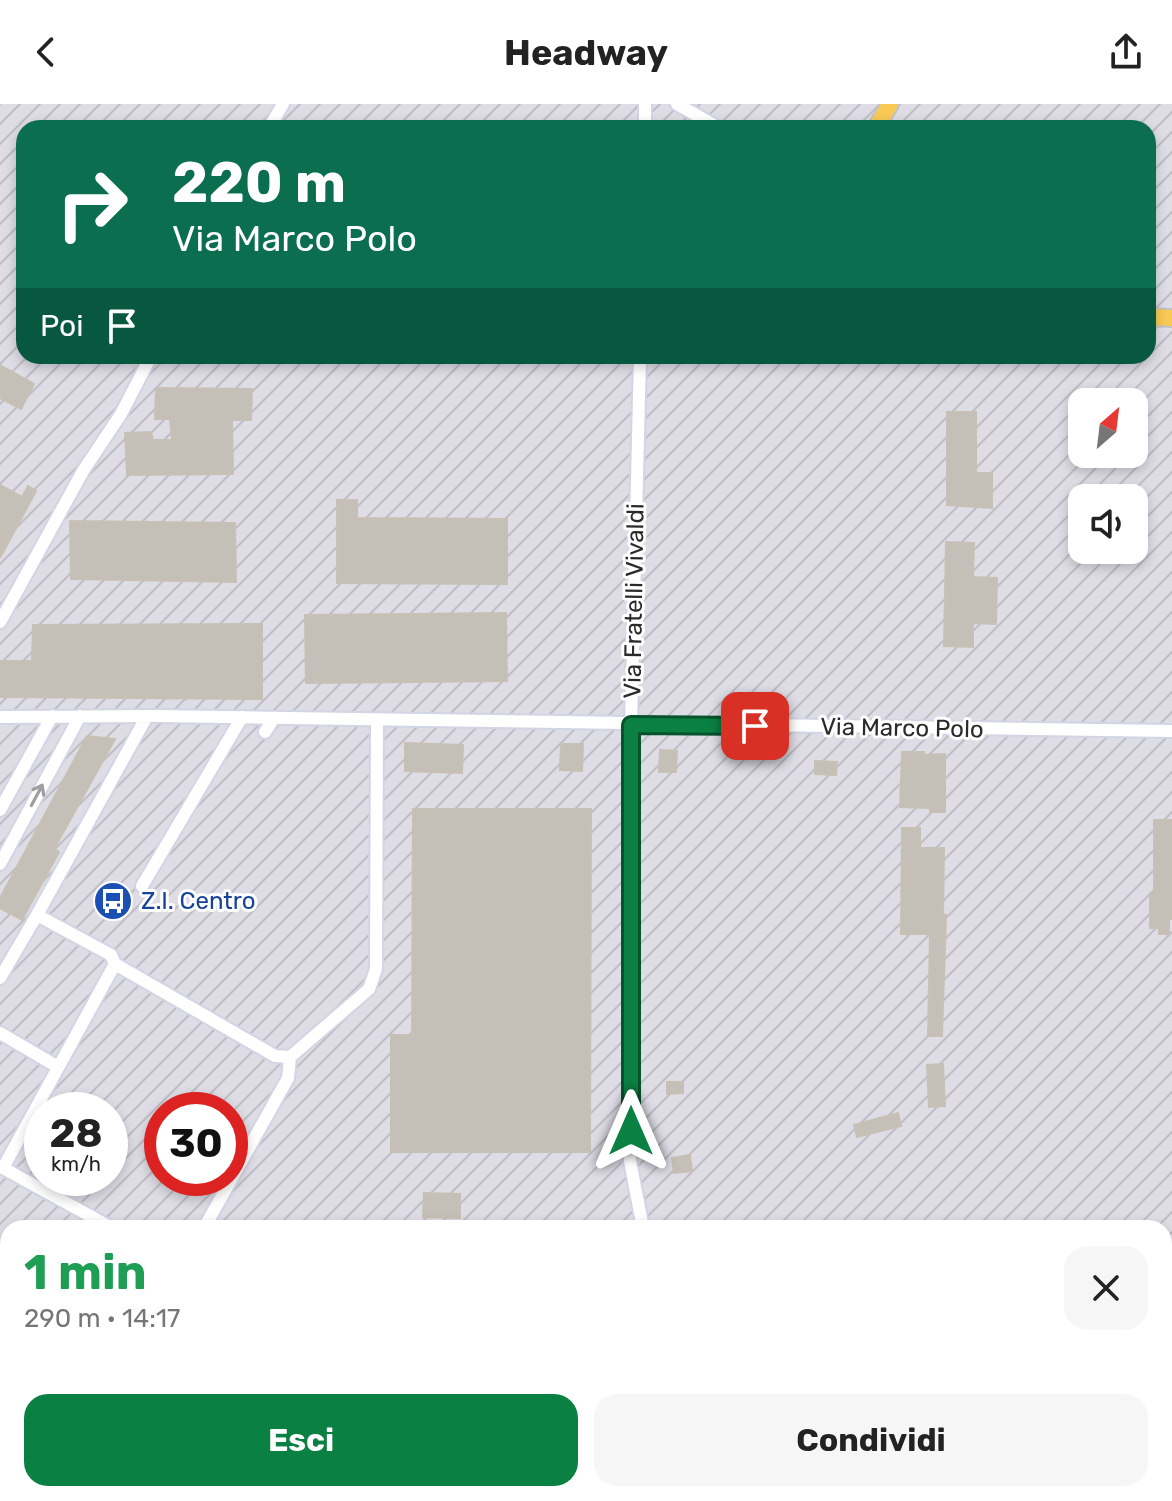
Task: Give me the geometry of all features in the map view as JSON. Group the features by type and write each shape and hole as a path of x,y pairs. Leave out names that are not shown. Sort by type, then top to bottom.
{"street":[{"path":"677,104 705,120"},
{"path":"0,622 83,471 121,414 147,364"},
{"name":"Via Fratelli Vivaldi","path":"640,364 631,725 630,1161 641,1220"},
{"path":"0,810 52,716"},
{"path":"0,864 80,716"},
{"path":"0,978 147,716"},
{"name":"Via Marco Polo","path":"0,717 242,717 1172,731"},
{"path":"142,886 242,717"},
{"path":"265,732 274,718"},
{"path":"208,1220 288,1078 290,1057 369,989 376,969 377,720"},
{"path":"37,915 111,955 115,964 275,1056 290,1057"},
{"path":"98,1220 2,1167 115,964"},
{"path":"0,1033 58,1067"}],"shaded area":[{"path":"0,104 1172,104 1172,1220 0,1220"}],"building":[{"path":"0,365 34,384 21,409 0,398"},
{"path":"156,388 252,389 251,420 232,420 233,474 127,475 125,433 151,432 153,440 172,440 170,419 155,419"},
{"path":"947,412 976,412 976,473 992,473 992,508 947,505"},
{"path":"0,485 22,497 28,486 36,491 0,558"},
{"path":"337,500 357,500 357,518 507,519 507,584 337,583"},
{"path":"70,521 235,523 236,582 71,579"},
{"path":"946,542 974,543 973,577 997,578 996,624 973,623 973,647 944,646"},
{"path":"506,613 507,681 306,683 305,615"},
{"path":"262,624 262,699 0,697 0,661 32,661 33,625"},
{"path":"87,736 115,739 54,849 59,852 22,920 0,908 0,898"},
{"path":"405,743 463,745 462,773 405,771"},
{"path":"561,744 583,744 582,771 560,770"},
{"path":"660,750 677,751 676,772 659,772"},
{"path":"902,752 945,754 945,812 900,807"},
{"path":"815,761 837,762 836,775 815,774"},
{"path":"413,809 591,809 590,1152 391,1152 391,1035 412,1035"},
{"path":"1154,820 1172,820 1172,919 1169,919 1169,934 1159,934 1159,928 1150,928 1150,893 1154,893"},
{"path":"902,828 920,828 920,848 944,848 943,914 946,915 942,1036 928,1036 930,934 901,934"},
{"path":"943,1064 945,1106 929,1107 927,1065"},
{"path":"667,1082 683,1082 683,1093 667,1094"},
{"path":"898,1113 901,1126 857,1137 854,1125"},
{"path":"690,1155 692,1171 674,1173 672,1158"},
{"path":"424,1193 460,1194 460,1218 423,1217"}],"place":[{"name":"Z.I. Centro","path":"113,901"}],"route":[{"path":"631,1131 631,725 755,726"}]}
